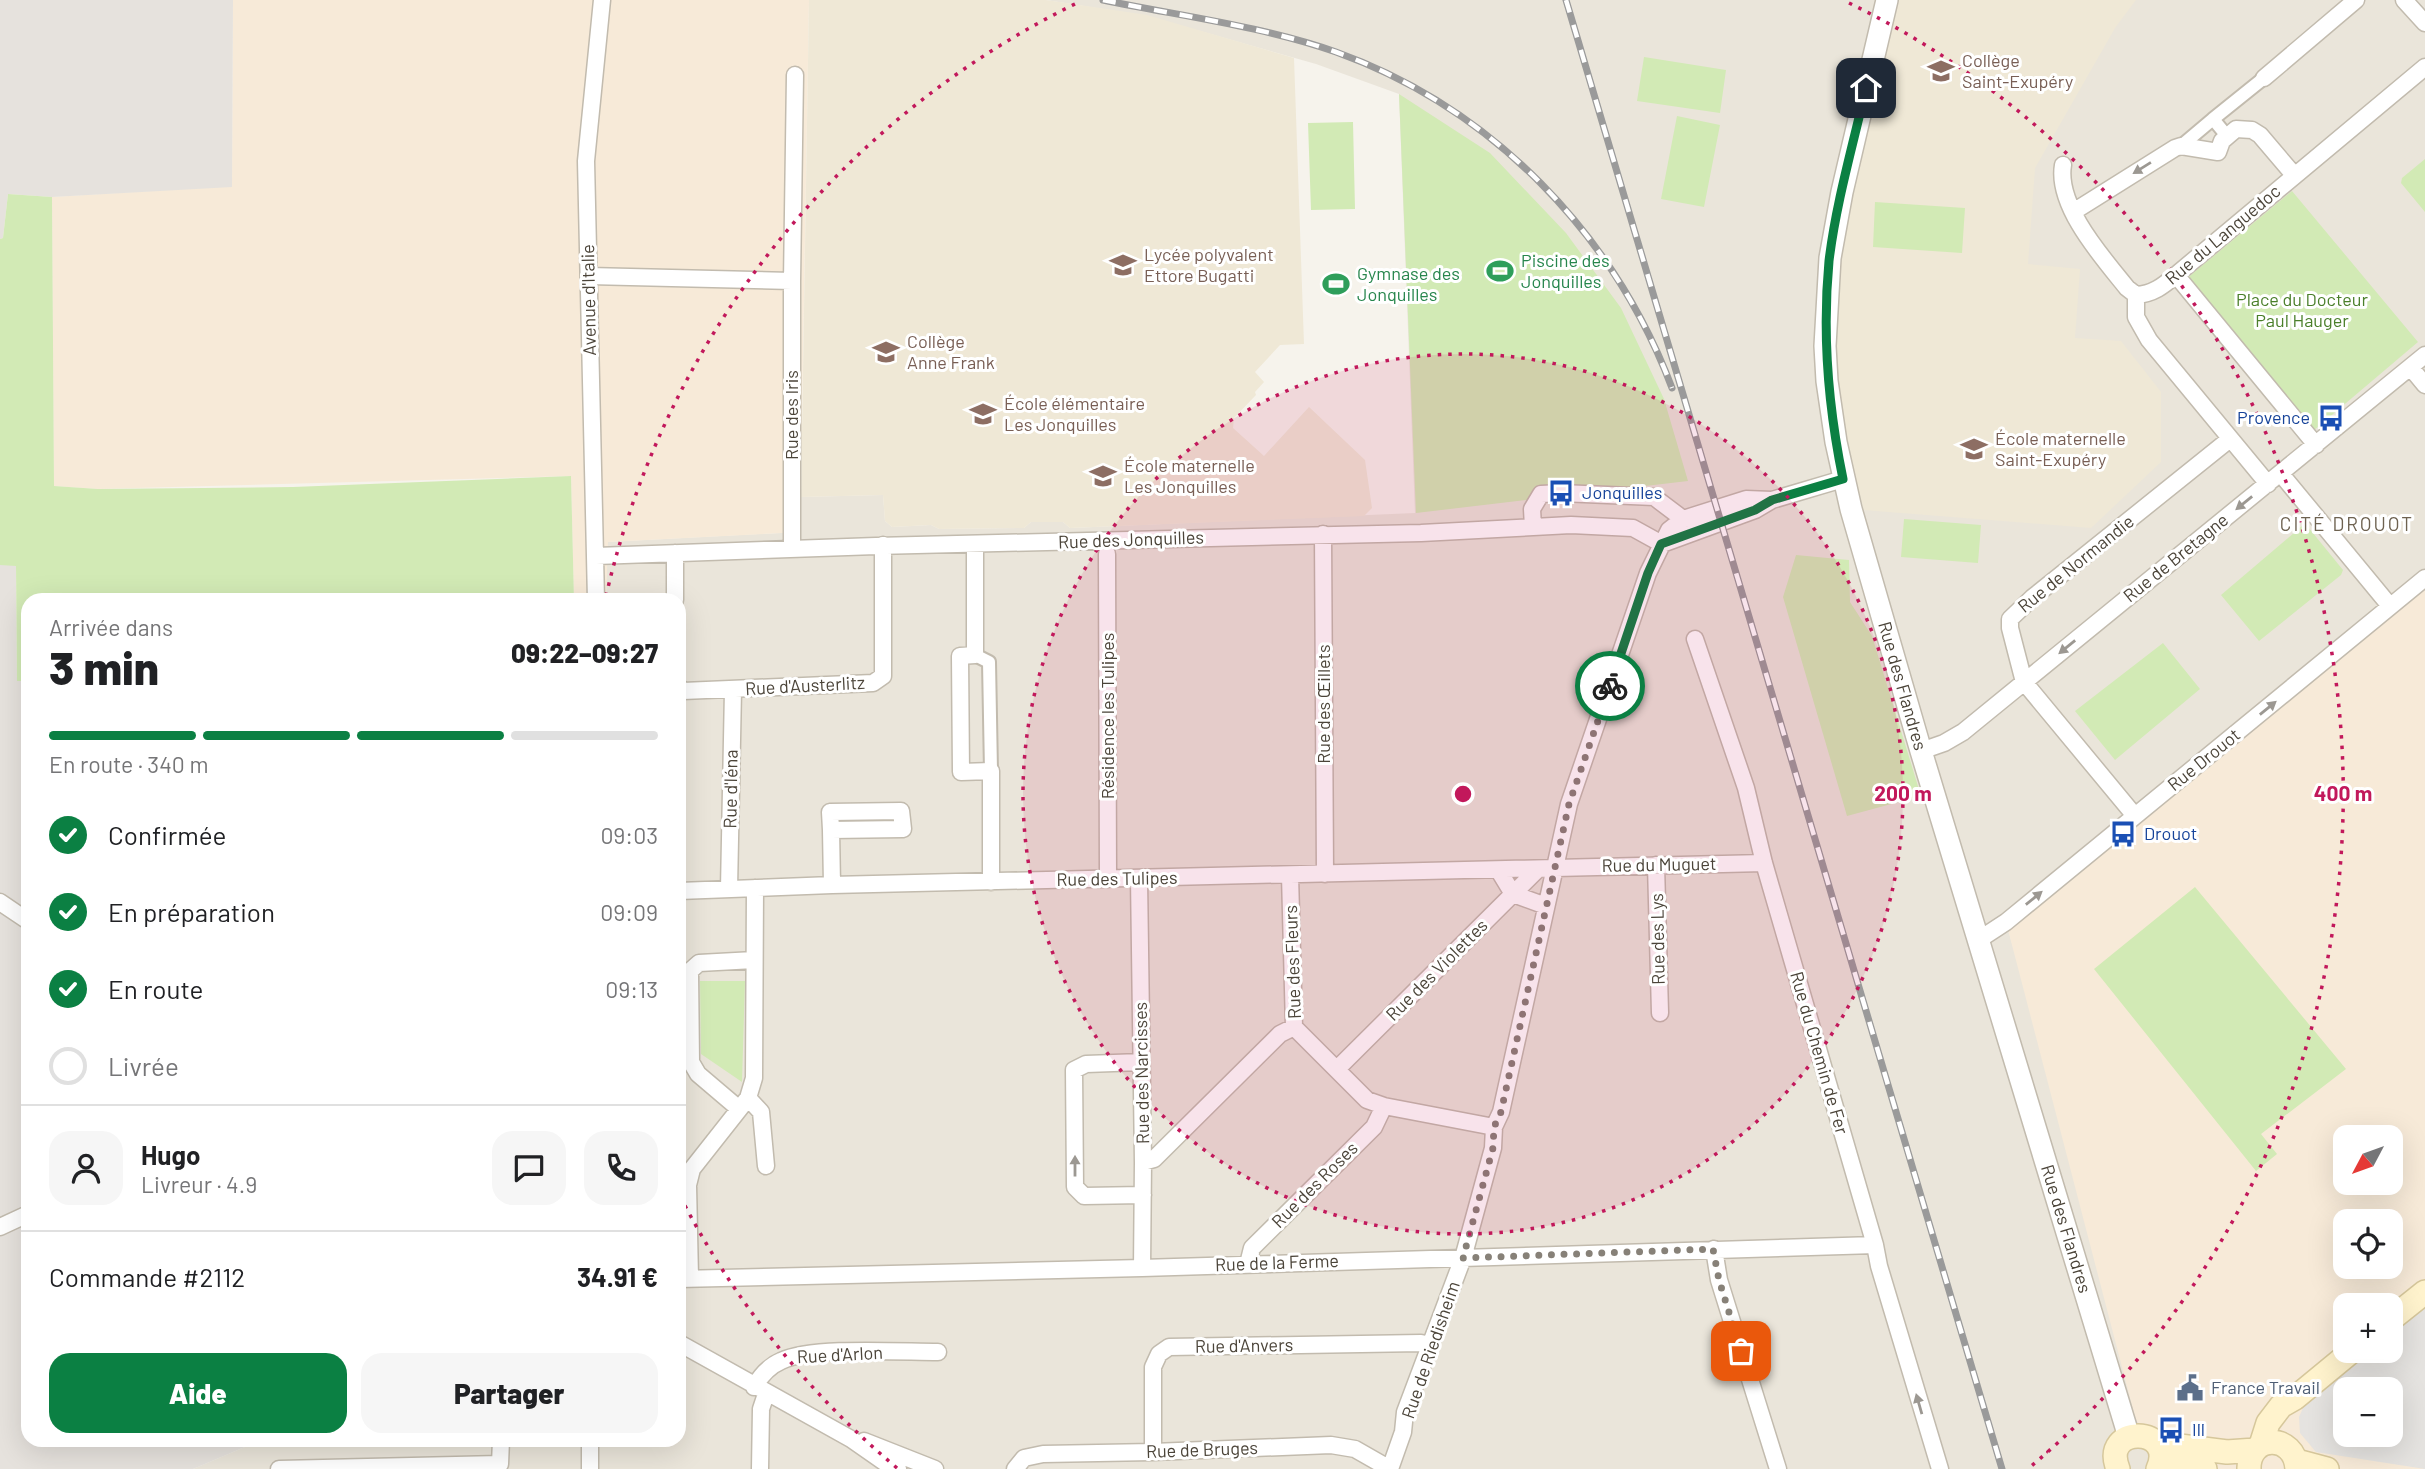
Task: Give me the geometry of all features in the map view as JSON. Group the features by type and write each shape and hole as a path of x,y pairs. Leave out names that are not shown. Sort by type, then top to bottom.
{"main road":[{"path":"2403,1310 2425,1292"},
{"path":"2273,1456 2268,1423 2274,1414 2337,1363"},
{"path":"2110,1466 2119,1446 2130,1437 2144,1436 2156,1443 2273,1456 2327,1469"},
{"path":"2156,1443 2161,1456 2159,1469"},
{"path":"2159,1469 2170,1464 2205,1469"}],"street":[{"name":"Avenue d'Italie","path":"596,593 586,161 601,0"},
{"name":"Rue des Flandres","path":"1886,0 1842,192 1830,258 1825,346 1827,381 1843,479 1921,751 2130,1437"},
{"path":"2074,212 2181,146 2356,0"},
{"path":"2404,0 2425,23"},
{"name":"Rue du Languedoc","path":"2136,295 2157,290 2425,67"},
{"name":"Rue des Iris","path":"792,548 795,75"},
{"path":"2213,119 2227,136"},
{"path":"2181,146 2218,152 2227,136 2236,129 2252,130 2260,135 2294,175"},
{"path":"2063,165 2064,187 2083,232 2127,288 2136,295 2136,317 2149,340 2230,439 2274,479 2390,606"},
{"path":"2176,275 2316,446"},
{"path":"589,276 792,281"},
{"name":"Rue de Bretagne","path":"1921,751 1944,743 1963,732 2425,355"},
{"path":"2411,368 2425,385"},
{"name":"Rue de Normandie","path":"2135,817 2024,682 2010,628 2012,615 2230,439"},
{"path":"1661,544 1755,510 1772,500 1843,479"},
{"path":"1533,527 1532,509 1541,494 1654,497 1683,519 1746,499 1772,500"},
{"name":"Rue de Riedisheim","path":"1390,1469 1403,1432 1405,1412 1463,1258 1493,1148 1494,1127 1501,1112 1569,804 1648,573 1669,530 1683,519"},
{"name":"Rue des Jonquilles","path":"596,556 883,545 1621,526 1633,528 1661,544"},
{"name":"Rue des Œillets","path":"1323,534 1325,874"},
{"path":"975,544 975,655"},
{"name":"Rue d'Austerlitz","path":"686,691 873,683 883,677 883,545"},
{"path":"675,552 675,593"},
{"name":"Résidence les Tulipes","path":"1107,554 1108,879"},
{"name":"Rue Drouot","path":"1980,939 2006,922 2425,578"},
{"name":"Rue du Chemin de Fer","path":"1695,639 1746,788 1764,863 1875,1245 1878,1266 1940,1469"},
{"path":"991,771 961,772 960,656 975,655 989,662 991,771 991,882"},
{"name":"Rue d'Iéna","path":"729,889 733,690"},
{"path":"831,830 832,885"},
{"name":"Rue du Muguet","path":"1555,868 1764,863"},
{"name":"Rue des Lys","path":"1656,865 1660,1013"},
{"name":"Rue des Tulipes","path":"686,891 1555,868"},
{"name":"Rue des Violettes","path":"1337,1069 1537,870"},
{"path":"1499,871 1513,894 1546,906"},
{"name":"Rue des Fleurs","path":"1290,875 1294,1027 1367,1100 1384,1106 1494,1127"},
{"name":"Rue des Narcisses","path":"1139,878 1142,1268"},
{"path":"686,1248 688,1185 692,1169 743,1103 754,1078 755,888"},
{"path":"0,902 21,916"},
{"path":"754,960 699,963 690,971 691,1062 698,1074 761,1112 766,1166"},
{"path":"1143,1162 1154,1159 1280,1034 1294,1027"},
{"path":"1142,1062 1086,1064 1074,1070 1075,1187 1084,1196 1143,1195"},
{"name":"Rue des Roses","path":"1248,1264 1252,1248 1374,1126 1384,1106"},
{"path":"0,1227 21,1217"},
{"name":"Rue de la Ferme","path":"686,1279 1875,1245"},
{"path":"1713,1249 1719,1280 1778,1469"},
{"name":"Rue d'Anvers","path":"1153,1452 1153,1367 1159,1354 1168,1347 1430,1345"},
{"path":"686,1347 851,1439 898,1469"},
{"name":"Rue d'Arlon","path":"760,1390 761,1376 772,1365 802,1355 939,1352"},
{"path":"760,1390 760,1469"},
{"path":"851,1439 934,1469"},
{"name":"Rue de Bruges","path":"1015,1469 1024,1458 1043,1454 1331,1446 1354,1449 1390,1469"},
{"path":"279,1469 500,1464 501,1447"},
{"path":"590,1447 590,1469"}],"shaded area":[{"path":"0,0 233,0 232,187 52,197 8,194 3,238 0,239"},
{"path":"233,0 809,0 800,532 608,542 606,593 574,593 571,476 98,489 54,486 52,197 232,186"},
{"name":"Lycée polyvalent Ettore Bugatti","path":"809,0 1046,0 1147,15 1294,58 1304,344 1280,345 1255,372 1264,382 1255,392 1256,395 1234,418 1233,428 1264,456 1309,407 1365,460 1372,508 1364,516 1070,528 1063,522 1031,522 1024,528 939,529 931,525 892,527 885,521 883,495 801,497"},
{"path":"1046,0 2425,0 2425,589 2006,922 2160,1469 193,1469 245,1447 686,1447 686,593 606,593 607,542 800,532 801,497 883,495 885,521 892,527 931,525 939,529 1024,528 1031,522 1063,522 1070,528 1415,513 1399,94 1316,64 1147,16"},
{"path":"1887,0 2136,0 2115,28 2035,168 2028,264 2080,269 2075,338 2121,341 2161,392 2161,462 2091,528 1851,509 1843,479 1827,284"},
{"path":"0,565 16,565 17,681 21,681 21,1447 245,1447 193,1469 0,1469"},
{"path":"2425,589 2425,1469 2160,1469 2135,1417 2006,922"},
{"path":"2425,1306 2425,1469 2316,1452 2300,1433 2299,1417 2304,1406 2333,1382 2333,1447 2403,1447 2403,1377 2339,1377 2356,1363 2403,1363 2403,1324"}],"green space":[{"path":"1644,57 1726,70 1720,113 1637,101"},
{"name":"Piscine des Jonquilles","path":"1399,94 1490,153 1566,233 1621,308 1664,399 1688,481 1416,513"},
{"path":"1677,116 1720,125 1704,207 1661,199"},
{"path":"1353,122 1355,209 1311,210 1308,123"},
{"path":"2425,159 2425,212 2401,183 2402,178"},
{"name":"Place du Docteur Paul Hauger","path":"2292,191 2418,342 2313,431 2186,279"},
{"path":"8,194 52,197 54,486 98,489 293,487 571,476 574,593 21,593 21,681 17,681 16,566 0,565 0,239 3,238"},
{"path":"1875,202 1965,208 1962,253 1873,247"},
{"path":"1904,519 1981,525 1978,563 1901,557"},
{"path":"2302,526 2308,527 2343,570 2341,575 2259,641 2221,595"},
{"path":"1796,555 1849,560 1850,602 1872,636 1921,796 1847,816 1783,597"},
{"path":"2163,643 2200,689 2115,760 2075,711"},
{"path":"2195,887 2346,1069 2261,1134 2277,1154 2256,1171 2094,969"},
{"path":"700,981 745,981 742,1082 701,1054"}],"railway":[{"path":"1103,0 1250,28 1308,43 1393,76 1446,106 1496,142 1541,183 1581,229 1617,278 1647,332 1672,388"},
{"path":"1566,0 2002,1469"}],"way so far":[{"path":"1610,686 1569,804 1501,1112 1494,1127 1493,1148 1463,1258 1713,1249 1719,1280 1741,1351"}],"place":[{"name":"Collège Saint-Exupéry","path":"1941,71"},
{"name":"Lycée polyvalent Ettore Bugatti","path":"1123,265"},
{"name":"Piscine des Jonquilles","path":"1500,271"},
{"name":"Gymnase des Jonquilles","path":"1336,284"},
{"name":"Collège Anne Frank","path":"886,352"},
{"name":"École élémentaire Les Jonquilles","path":"983,414"},
{"name":"Provence","path":"2331,418"},
{"name":"École maternelle Saint-Exupéry","path":"1974,449"},
{"name":"École maternelle Les Jonquilles","path":"1103,476"},
{"name":"Jonquilles","path":"1561,493"},
{"name":"Drouot","path":"2123,834"},
{"name":"France Travail","path":"2190,1388"},
{"name":"Ill","path":"2171,1430"}],"district":[{"name":"CITÉ DROUOT","path":"2347,524"}],"route":[{"path":"1610,686 1648,573 1661,544 1755,510 1772,500 1843,479 1827,381 1827,284 1834,232 1866,88"}]}
